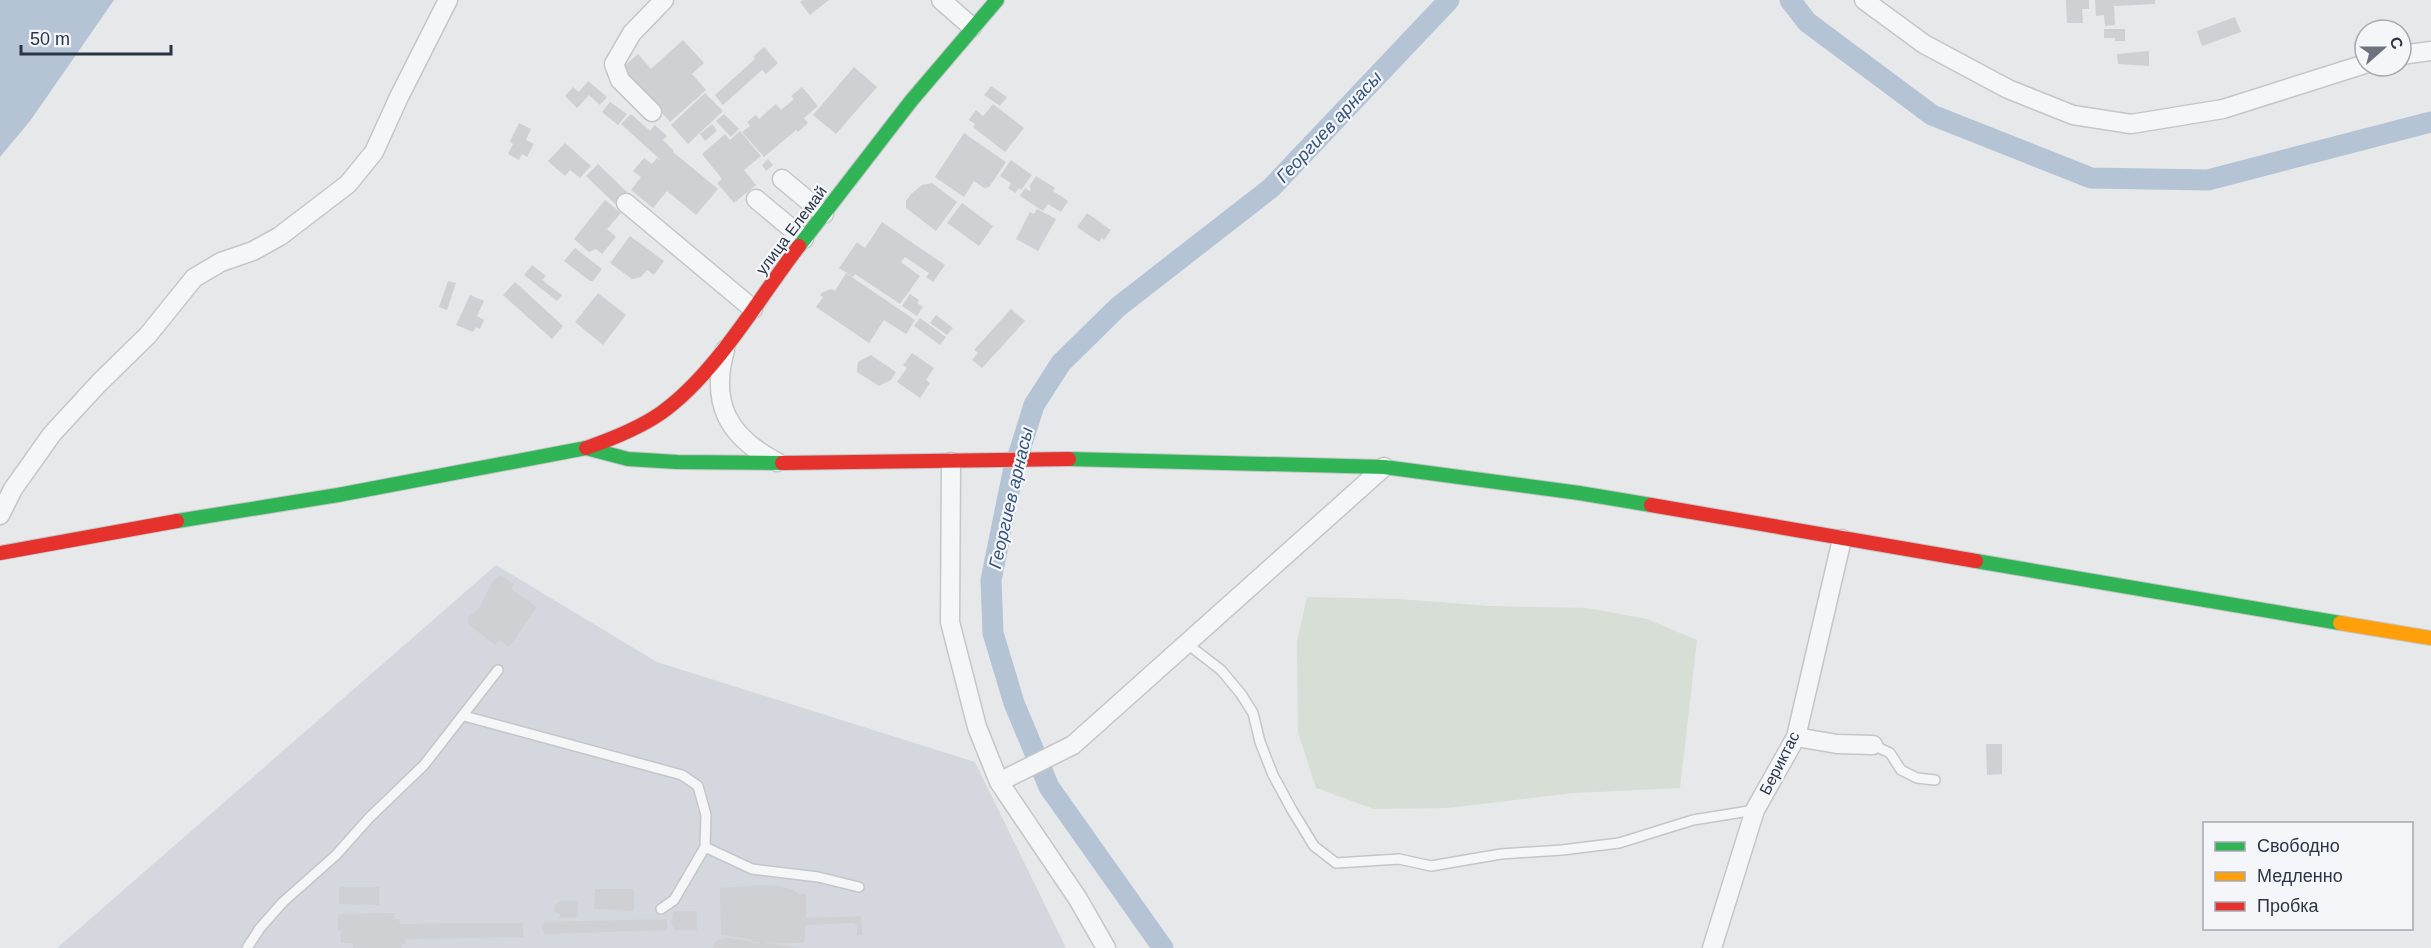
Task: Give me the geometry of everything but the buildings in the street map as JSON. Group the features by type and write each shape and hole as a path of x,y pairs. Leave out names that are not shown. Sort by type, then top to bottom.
{"street":[{"path":"0,515 13,489 52,434 148,335 194,278 221,262 253,251 280,236 348,184 374,152 448,0"},
{"path":"652,112 620,80 614,64 632,33 664,0"},
{"path":"941,0 972,27"},
{"name":"улица Елемай","path":"0,553 338,495 586,448 625,435 680,399 726,348 804,239 972,27 997,0"},
{"path":"1864,0 1924,44 2008,89 2073,115 2132,124 2223,109 2353,68"},
{"path":"2413,53 2431,51"},
{"path":"782,179 824,214"},
{"path":"756,199 804,239"},
{"path":"626,203 753,309"},
{"path":"726,348 720,367 721,395 725,415 741,437 757,451 781,464"},
{"path":"586,448 628,459 677,462 781,464 951,462 1048,458 1384,467 1590,495 2431,638"},
{"path":"951,462 950,622 977,727 1002,780 1078,899 1106,948"},
{"path":"1002,780 1073,746 1384,467"},
{"name":"Бериктас","path":"1712,948 1755,810 1796,738 1842,539"},
{"path":"1796,738 1837,744 1873,745"}],"lane":[{"path":"1186,643 1221,670 1241,694 1253,713 1260,742 1273,775 1292,810 1314,846 1336,863 1399,860 1431,866 1500,854 1585,848 1619,843 1693,820 1755,810"},
{"path":"247,948 260,928 284,902 336,855 369,818 424,765 498,670"},
{"path":"464,716 682,775 698,786 706,815 705,847 674,900 661,909"},
{"path":"1873,745 1890,753 1902,770 1917,778 1935,780"},
{"path":"705,847 752,869 818,877 859,887"}],"shaded area":[{"path":"496,565 657,662 975,762 1066,948 57,948"},
{"path":"1307,597 1399,599 1490,606 1587,608 1647,619 1697,640 1680,788 1573,793 1448,808 1374,809 1316,788 1298,732 1297,642"}],"water":[{"path":"0,0 114,0 30,121 0,157"}],"waterway":[{"name":"Георгиев арнасы","path":"1163,948 1049,787 1014,703 993,633 991,580 1013,472 1034,405 1061,363 1118,307 1271,188 1449,0"},
{"path":"1790,0 1807,22 1932,115 2091,178 2208,180 2431,122"}],"traffic: fast":[{"path":"799,246 911,101 997,0"},
{"path":"177,521 338,495 586,448 628,459 782,463"},
{"path":"1069,459 1384,467 1651,505"},
{"path":"1976,561 2340,623"}],"traffic: slow":[{"path":"2340,623 2431,638"}],"traffic: jam":[{"path":"586,448 643,424 681,397 718,357 799,246"},
{"path":"782,463 1069,459"},
{"path":"1651,505 1976,561"},
{"path":"0,553 177,521"}]}
